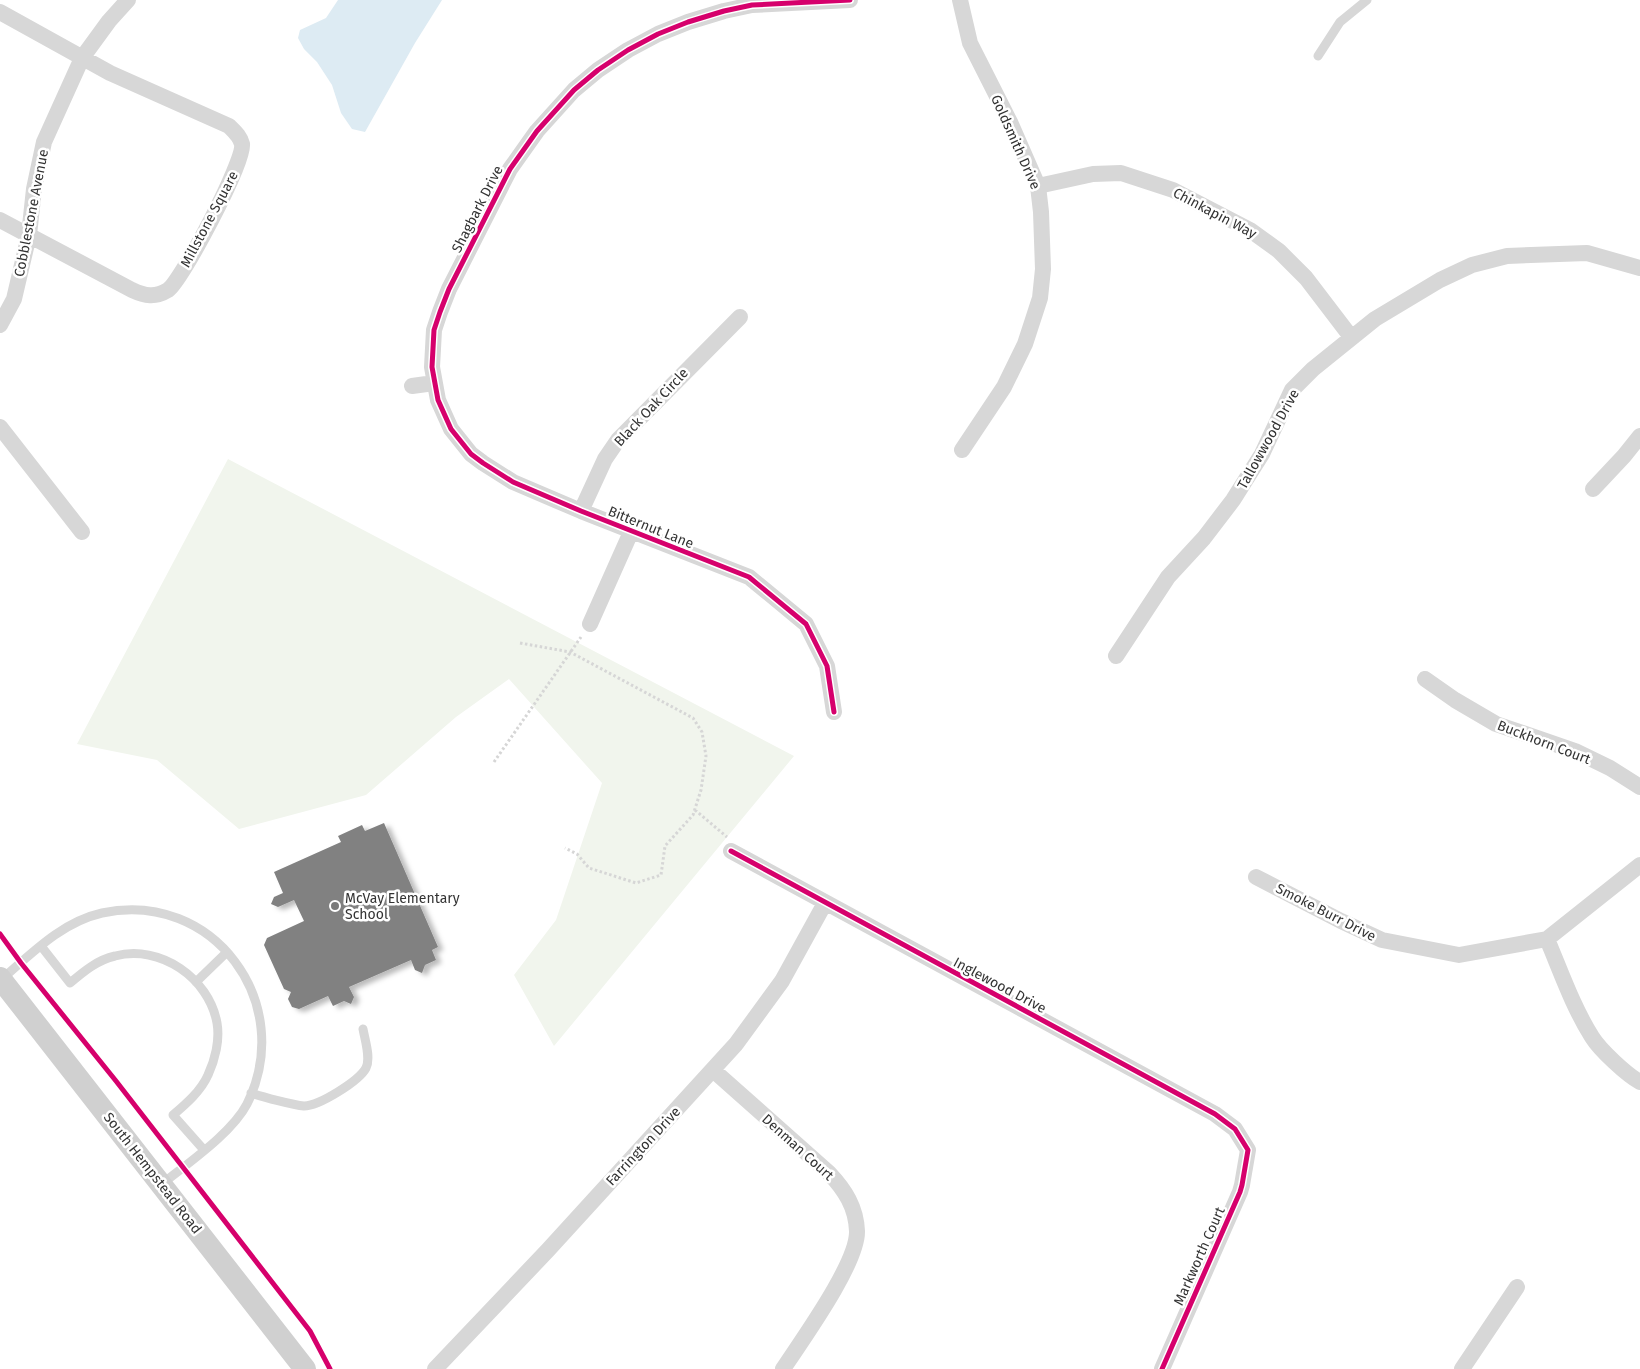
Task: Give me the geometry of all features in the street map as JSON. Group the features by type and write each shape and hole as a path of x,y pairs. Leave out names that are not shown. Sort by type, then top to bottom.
{"street":[{"name":"Cobblestone Avenue","path":"0,325 14,299 29,235 34,189 44,142 82,58 109,21 128,0"},
{"name":"Shagbark Drive","path":"434,383 432,348 434,330 449,289 510,169 537,131 574,90 598,70 628,50 658,34 722,6 850,0"},
{"name":"Goldsmith Drive","path":"960,0 970,43 1010,122 1038,186 1042,212 1043,269 1040,298 1026,344 1004,387 962,450"},
{"name":"Millstone Square","path":"0,12 110,73 229,126 238,134 242,145 241,157 212,218 178,278 170,288 158,295 144,296 0,220"},
{"name":"Chinkapin Way","path":"1038,186 1093,174 1121,173 1173,190 1250,230 1279,251 1306,278 1351,337"},
{"name":"Tallowwood Drive","path":"1116,656 1168,577 1204,538 1233,500 1262,454 1292,390 1313,368 1375,319 1440,280 1472,265 1507,256 1542,253 1587,253 1640,268"},
{"name":"Black Oak Circle","path":"581,511 605,459 618,440 740,317"},
{"path":"412,386 434,383"},
{"name":"Bitternut Lane","path":"434,383 438,400 451,429 471,454 482,463 513,482 631,532 749,577 806,624 827,666 834,712"},
{"path":"0,427 82,532"},
{"path":"1593,489 1640,436"},
{"path":"590,624 631,532"},
{"name":"Buckhorn Court","path":"1425,679 1455,700 1496,724 1575,751 1610,768 1640,787"},
{"name":"Inglewood Drive","path":"731,852 1215,1114 1234,1129 1248,1150"},
{"name":"Smoke Burr Drive","path":"1256,876 1341,922 1382,940 1458,955 1547,939 1640,865"},
{"name":"Farrington Drive","path":"435,1369 548,1250 736,1044 782,981 825,903"},
{"path":"1547,939 1569,991 1593,1039 1629,1076 1640,1082"},
{"name":"South Hempstead Road","path":"1,979 306,1369"},
{"name":"Denman Court","path":"713,1070 829,1173 843,1188 852,1207 857,1232 852,1257 783,1369"},
{"name":"Markworth Court","path":"1162,1369 1240,1192 1248,1150"},
{"path":"1462,1369 1517,1286"}],"lane":[{"path":"1318,56 1340,22 1366,0"},
{"path":"1,979 61,931 81,920 101,913 123,910 145,910 166,914 187,922 205,932 236,962 248,980 261,1021 260,1065 251,1093 246,1105 234,1123 162,1184"},
{"path":"40,946 70,983 90,966 115,956 142,954 169,961 191,976 196,982 208,997 217,1023 217,1051 208,1077 191,1098 173,1115 204,1150"},
{"path":"196,982 227,952"},
{"path":"251,1093 306,1106 330,1097 353,1082 367,1067 367,1052 363,1030"}],"path":[{"path":"494,762 590,624"},
{"path":"520,643 570,652 693,718 702,732 706,756 701,790 693,815 665,846 661,875 636,884 589,868 577,854 565,848"},
{"path":"694,810 728,838 731,852"}],"shaded area":[{"path":"338,0 442,0 415,43 365,132 352,129 341,113 332,85 317,62 304,49 298,38 300,30 326,18"},
{"path":"228,459 794,756 554,1046 514,975 556,920 602,783 509,679 456,717 366,795 239,829 157,760 77,744"}],"building":[{"path":"384,823 438,947 432,950 436,960 425,965 422,973 415,970 411,960 349,987 354,997 351,1004 344,1001 333,1006 328,996 299,1009 292,1007 288,999 291,992 284,989 264,945 267,938 304,921 294,900 278,907 271,904 274,897 283,893 274,872 341,842 338,836 362,825 365,831"}],"cycle path":[{"path":"834,712 827,666 806,624 749,577 581,511 513,482 483,463 471,454 451,429 438,400 432,367 434,330 449,289 510,169 537,131 574,90 598,70 628,50 658,34 688,22 752,5 850,0"},
{"path":"731,851 1215,1114 1235,1129 1248,1150 1240,1192 1162,1369"},
{"path":"0,934 310,1331 330,1369"}],"place":[{"name":"McVay Elementary School","path":"335,906"}]}
